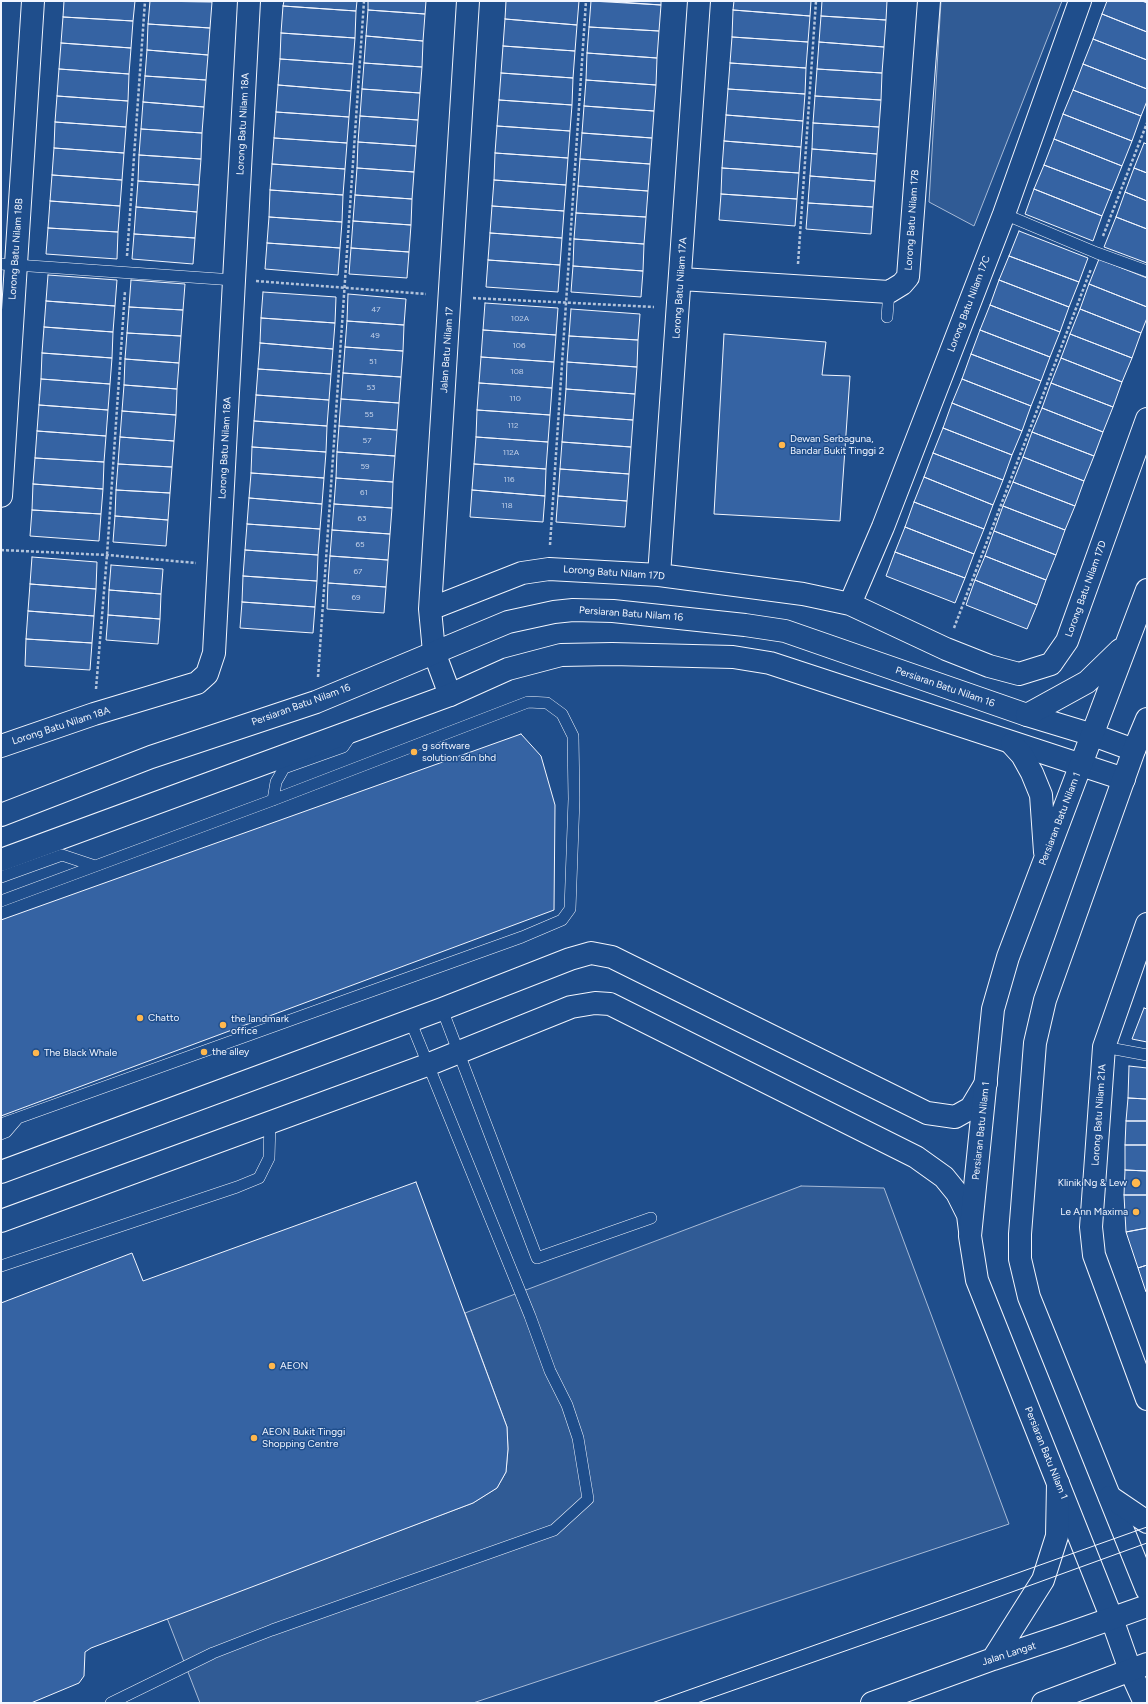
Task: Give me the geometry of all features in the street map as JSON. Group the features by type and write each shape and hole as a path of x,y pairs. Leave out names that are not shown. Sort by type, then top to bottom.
{"main road":[{"name":"Lorong Batu Nilam 18B","path":"1,496 8,264 33,1"},
{"name":"Lorong Batu Nilam 18A","path":"1,746 94,714 197,683 207,674 214,652 249,1"},
{"name":"Jalan Batu Nilam 17","path":"450,695 434,652 430,609 468,1"},
{"name":"Lorong Batu Nilam 17A","path":"659,575 699,1"},
{"name":"Lorong Batu Nilam 17B","path":"889,292 902,284 908,276 929,1"},
{"name":"Lorong Batu Nilam 17C","path":"850,604 883,527 1004,214 1080,1"},
{"path":"680,279 889,292"},
{"name":"Lorong Batu Nilam 17D","path":"430,609 522,573 549,568 659,575 803,594 850,604 946,649 989,666 1019,674 1051,664 1067,642 1147,419"},
{"name":"Persiaran Batu Nilam 1","path":"1145,1703 1138,1667 1112,1619 977,1280 970,1236 993,1009 1008,957 1093,735 1125,644 1147,590"},
{"name":"Persiaran Batu Nilam 16","path":"1,815 151,757 316,702 508,622 554,612 573,610 613,611 745,625 785,631 1027,715 1093,735 1134,750"},
{"path":"1027,715 1087,682 1125,644"},
{"path":"1,860 450,695 508,669 561,655 612,654 733,657 770,663 1012,744 1124,779"},
{"path":"1147,719 1134,750 1064,952 1045,1000 1036,1043 1020,1234 1020,1259 1029,1297 1147,1590"},
{"path":"1012,744 1022,755 1032,773 1041,795 1046,857"},
{"name":"Lorong Batu Nilam 21A","path":"1147,924 1104,1048 1091,1227 1094,1255 1147,1399"},
{"path":"1,1172 442,1009 570,959 591,953 612,957 927,1113 955,1117 971,1108 986,1083"},
{"path":"1,1221 427,1065 571,1007 595,1003 610,1004 916,1157 944,1177 957,1193 968,1214 970,1236"},
{"path":"993,1659 1043,1580 1057,1536 1058,1483"},
{"path":"1110,1497 1147,1522"},
{"name":"Jalan Langat","path":"872,1703 993,1659 1147,1606"},
{"path":"1043,1703 1138,1667"}],"lane":[{"path":"1004,214 1097,253 1147,271"},
{"path":"8,264 234,280"},
{"path":"887,317 889,292"},
{"path":"1,901 273,800 528,702 547,703 562,714 573,736 574,799 570,909 562,920 522,937 1,1124"},
{"path":"273,800 276,782 284,768 344,747 356,729"},
{"path":"1,877 62,855 95,866"},
{"path":"442,1009 537,1258 651,1218"},
{"path":"111,1703 228,1647 554,1530 588,1499 578,1438 567,1405 550,1371 530,1316 410,1020"},
{"path":"1104,1048 1147,1055"},
{"path":"1,1134 6,1132 18,1118"},
{"path":"1,1266 237,1187 259,1178 269,1158 270,1122"}],"path":[{"path":"94,714 107,555 145,1"},
{"path":"316,702 364,1"},
{"path":"549,568 586,1"},
{"path":"796,286 816,1"},
{"path":"946,649 1147,122"},
{"path":"1,550 107,555 219,565"}],"shaded area":[{"path":"941,1 1062,1 974,226 929,202"},
{"path":"801,1186 884,1188 1009,1524 473,1703 200,1703 167,1618 473,1503 497,1488 506,1472 508,1449 507,1427 465,1313"}],"building":[{"path":"64,1 135,1 133,21 63,17"},
{"path":"150,1 212,2 210,28 148,24"},
{"path":"284,1 357,1 356,11 283,6"},
{"path":"368,1 426,1 425,14 368,10"},
{"path":"506,1 579,1 577,25 505,19"},
{"path":"591,1 661,5 659,31 589,27"},
{"path":"606,1 661,1 661,5"},
{"path":"734,1 811,1 810,16 733,10"},
{"path":"822,1 887,1 886,20 821,16"},
{"path":"1107,1 1142,1 1147,3 1147,32 1102,14"},
{"path":"283,6 356,11 355,38 281,33"},
{"path":"368,10 425,14 423,41 366,36"},
{"path":"733,10 810,16 808,42 732,37"},
{"path":"1102,14 1147,32 1147,60 1093,39"},
{"path":"821,16 886,20 884,47 819,42"},
{"path":"63,17 133,21 131,48 61,43"},
{"path":"505,19 577,25 575,51 503,46"},
{"path":"148,24 210,28 208,55 147,50"},
{"path":"589,27 659,31 657,58 587,53"},
{"path":"281,33 355,38 353,64 280,59"},
{"path":"366,36 423,41 422,67 364,63"},
{"path":"732,37 808,42 806,68 730,63"},
{"path":"1093,39 1147,60 1147,89 1083,64"},
{"path":"819,42 884,47 882,73 817,69"},
{"path":"61,43 131,48 129,74 59,69"},
{"path":"503,46 575,51 573,78 501,73"},
{"path":"147,50 208,55 206,80 145,76"},
{"path":"587,53 657,58 656,85 586,80"},
{"path":"280,59 353,64 351,91 278,85"},
{"path":"364,63 422,67 420,93 362,89"},
{"path":"730,63 806,68 805,94 728,89"},
{"path":"1083,64 1147,89 1147,101 1141,116 1073,90"},
{"path":"59,69 129,74 128,101 57,96"},
{"path":"817,69 882,73 881,100 815,96"},
{"path":"501,73 573,78 572,105 499,100"},
{"path":"145,76 206,80 204,107 143,102"},
{"path":"586,80 656,85 654,111 584,106"},
{"path":"278,85 351,91 349,117 276,112"},
{"path":"362,89 420,93 418,120 360,116"},
{"path":"728,89 805,94 803,121 726,115"},
{"path":"1073,90 1141,116 1132,141 1063,114"},
{"path":"57,96 128,101 126,127 55,122"},
{"path":"815,96 881,100 879,127 813,123"},
{"path":"499,100 572,105 570,131 497,126"},
{"path":"143,102 204,107 202,133 141,129"},
{"path":"584,106 654,111 652,138 582,133"},
{"path":"276,112 349,117 347,143 274,138"},
{"path":"1063,114 1132,141 1122,166 1054,139"},
{"path":"726,115 803,121 801,147 724,141"},
{"path":"360,116 418,120 416,146 358,142"},
{"path":"55,122 126,127 124,153 54,148"},
{"path":"813,123 879,127 877,154 812,149"},
{"path":"497,126 570,131 568,158 495,153"},
{"path":"141,129 202,133 201,159 139,155"},
{"path":"582,133 652,138 650,164 580,159"},
{"path":"274,138 347,143 345,169 272,164"},
{"path":"1054,139 1122,166 1112,191 1044,165"},
{"path":"724,141 801,147 799,173 722,168"},
{"path":"358,142 416,146 414,172 357,168"},
{"path":"1144,143 1147,144 1147,173 1134,168"},
{"path":"54,148 124,153 122,180 52,175"},
{"path":"812,149 877,154 875,181 810,176"},
{"path":"495,153 568,158 566,185 494,180"},
{"path":"139,155 201,159 199,185 138,181"},
{"path":"580,159 650,164 648,191 578,186"},
{"path":"272,164 345,169 343,195 270,190"},
{"path":"1044,165 1112,191 1102,216 1034,189"},
{"path":"357,168 414,172 412,199 355,195"},
{"path":"722,168 799,173 797,199 721,194"},
{"path":"1134,168 1147,173 1147,201 1125,192"},
{"path":"52,175 122,180 120,206 50,201"},
{"path":"810,176 875,181 873,207 808,203"},
{"path":"494,180 566,185 564,211 492,206"},
{"path":"138,181 199,185 197,212 136,207"},
{"path":"578,186 648,191 646,217 576,213"},
{"path":"1034,189 1102,216 1093,241 1025,214"},
{"path":"270,190 343,195 342,222 269,217"},
{"path":"1125,192 1147,201 1147,229 1116,217"},
{"path":"721,194 797,199 795,226 719,220"},
{"path":"355,195 412,199 411,225 353,221"},
{"path":"50,201 120,206 118,232 48,228"},
{"path":"808,203 873,207 871,234 806,229"},
{"path":"492,206 564,211 562,238 490,233"},
{"path":"136,207 197,212 195,238 134,234"},
{"path":"576,213 646,217 644,244 574,239"},
{"path":"269,217 342,222 340,248 267,243"},
{"path":"1116,217 1147,229 1147,263 1104,247"},
{"path":"353,221 411,225 409,252 351,248"},
{"path":"48,228 118,232 117,259 46,254"},
{"path":"1019,231 1088,258 1079,282 1009,256"},
{"path":"490,233 562,238 560,265 488,260"},
{"path":"134,234 195,238 193,264 132,259"},
{"path":"574,239 644,244 643,271 573,266"},
{"path":"267,243 340,248 338,275 265,269"},
{"path":"351,248 409,252 407,278 349,274"},
{"path":"1009,256 1079,282 1069,307 999,280"},
{"path":"1099,259 1147,278 1147,307 1089,284"},
{"path":"488,260 560,265 558,292 486,287"},
{"path":"573,266 643,271 641,297 571,292"},
{"path":"48,275 117,280 115,306 46,301"},
{"path":"131,280 185,284 183,310 129,307"},
{"path":"999,280 1069,307 1060,332 990,305"},
{"path":"1089,284 1147,307 1147,318 1141,333 1080,309"},
{"path":"263,292 336,297 335,323 261,318"},
{"path":"348,294 406,299 404,325 347,321"},
{"path":"46,301 115,306 113,332 44,327"},
{"path":"485,303 558,308 556,335 483,330"},
{"path":"990,305 1060,332 1050,357 980,330"},
{"path":"129,307 183,310 181,336 127,333"},
{"path":"571,309 640,314 638,340 569,336"},
{"path":"1080,309 1141,333 1132,358 1070,334"},
{"path":"261,318 335,323 333,349 260,343"},
{"path":"347,321 404,325 403,351 345,347"},
{"path":"44,327 113,332 112,358 42,353"},
{"path":"483,330 556,335 554,362 481,357"},
{"path":"980,330 1050,357 1041,381 971,354"},
{"path":"127,333 181,336 179,363 125,359"},
{"name":"Dewan Serbaguna, Bandar Bukit Tinggi 2","path":"724,334 826,342 822,375 850,376 840,521 714,514"},
{"path":"1070,334 1132,358 1122,382 1061,358"},
{"path":"569,336 638,340 637,367 567,362"},
{"path":"260,343 333,349 331,374 258,369"},
{"path":"345,347 403,351 401,377 343,373"},
{"path":"42,353 112,358 110,384 41,379"},
{"path":"971,354 1041,381 1031,406 962,379"},
{"path":"481,357 554,362 552,388 479,383"},
{"path":"1061,358 1122,382 1113,407 1051,383"},
{"path":"125,359 179,363 177,389 124,385"},
{"path":"567,362 637,367 635,394 566,389"},
{"path":"258,369 331,374 329,400 256,395"},
{"path":"343,373 401,377 399,403 341,399"},
{"path":"41,379 110,384 108,410 39,405"},
{"path":"962,379 1031,406 1022,431 952,403"},
{"path":"479,383 552,388 550,415 477,410"},
{"path":"1051,383 1113,407 1103,432 1042,408"},
{"path":"124,385 177,389 176,415 122,411"},
{"path":"566,389 635,394 633,420 564,415"},
{"path":"256,395 329,400 327,426 254,421"},
{"path":"341,399 399,403 397,430 339,426"},
{"path":"952,403 1022,431 1012,455 943,428"},
{"path":"39,405 108,410 106,436 37,431"},
{"path":"1042,408 1103,432 1094,456 1032,432"},
{"path":"477,410 550,415 548,442 476,437"},
{"path":"122,411 176,415 174,441 120,437"},
{"path":"564,415 633,420 631,447 562,442"},
{"path":"254,421 327,426 326,452 252,447"},
{"path":"339,426 397,430 395,456 337,452"},
{"path":"943,428 1012,455 1003,480 933,453"},
{"path":"37,431 106,436 104,462 35,458"},
{"path":"1032,432 1094,456 1084,481 1023,457"},
{"path":"120,437 174,441 172,467 118,464"},
{"path":"476,437 548,442 546,469 474,464"},
{"path":"562,442 631,447 629,474 560,469"},
{"path":"252,447 326,452 324,478 251,473"},
{"path":"337,452 395,456 393,482 336,478"},
{"path":"933,453 1003,480 993,505 924,477"},
{"path":"1023,457 1084,481 1075,506 1013,482"},
{"path":"35,458 104,462 103,489 33,484"},
{"path":"118,464 172,467 170,493 116,490"},
{"path":"474,464 546,469 545,496 472,490"},
{"path":"560,469 629,474 627,501 558,496"},
{"path":"251,473 324,478 322,504 249,498"},
{"path":"924,477 993,505 984,529 914,502"},
{"path":"336,478 393,482 392,508 334,504"},
{"path":"1013,482 1075,506 1065,530 1003,506"},
{"path":"33,484 103,489 101,514 32,510"},
{"path":"116,490 170,493 168,520 115,516"},
{"path":"472,490 545,496 543,522 470,517"},
{"path":"558,496 627,501 625,527 556,522"},
{"path":"249,498 322,504 320,529 247,524"},
{"path":"914,502 984,529 974,554 905,527"},
{"path":"334,504 392,508 390,534 332,530"},
{"path":"1003,506 1065,530 1056,555 994,531"},
{"path":"32,510 101,514 99,541 30,536"},
{"path":"115,516 168,520 166,546 113,542"},
{"path":"247,524 320,529 318,555 245,550"},
{"path":"905,527 974,554 965,578 895,552"},
{"path":"332,530 390,534 388,560 330,556"},
{"path":"994,531 1056,555 1046,580 985,556"},
{"path":"245,550 318,555 317,581 243,576"},
{"path":"895,552 965,578 955,603 886,576"},
{"path":"330,556 388,560 386,587 328,583"},
{"path":"985,556 1046,580 1037,605 975,580"},
{"path":"32,557 97,562 96,589 30,584"},
{"path":"111,565 163,569 161,594 109,590"},
{"path":"243,576 317,581 315,607 242,602"},
{"path":"975,580 1037,605 1027,629 966,605"},
{"path":"328,583 386,587 384,613 327,609"},
{"path":"30,584 96,589 94,616 28,611"},
{"path":"109,590 161,594 160,619 108,615"},
{"path":"242,602 315,607 313,633 240,628"},
{"path":"28,611 94,616 92,643 26,639"},
{"path":"108,615 160,619 158,644 106,640"},
{"path":"26,639 92,643 90,670 25,666"},
{"path":"521,734 541,756 555,805 554,910 1,1116 1,920"},
{"path":"1144,1008 1147,1009 1147,1042 1132,1039"},
{"path":"1129,1066 1147,1068 1147,1099 1128,1098"},
{"path":"1128,1098 1147,1099 1147,1121 1126,1121"},
{"path":"1126,1121 1147,1121 1147,1145 1125,1145"},
{"path":"1125,1145 1147,1145 1147,1171 1125,1170"},
{"name":"Klinik Ng & Lew","path":"1125,1170 1147,1171 1147,1195 1124,1195"},
{"name":"AEON Bukit Tinggi Shopping Centre","path":"416,1182 507,1427 508,1449 506,1472 497,1488 473,1503 91,1648 85,1652 84,1676 79,1683 31,1703 1,1703 1,1303 132,1253 143,1281"},
{"name":"Le Ann Maxima","path":"1124,1195 1147,1195 1147,1228 1126,1232"},
{"path":"1147,1228 1147,1265 1138,1268 1126,1232"},
{"path":"1147,1265 1147,1292 1146,1292 1138,1268"}],"tram line":[{"path":"652,1703 1147,1527"},
{"path":"697,1703 1147,1543"}],"place":[{"name":"Dewan Serbaguna, Bandar Bukit Tinggi 2","path":"782,445"},
{"name":"g software solution sdn bhd","path":"414,752"},
{"name":"Chatto","path":"140,1018"},
{"name":"the landmark office","path":"223,1025"},
{"name":"the alley","path":"204,1052"},
{"name":"The Black Whale","path":"36,1053"},
{"name":"Klinik Ng & Lew","path":"1136,1183"},
{"name":"Le Ann Maxima","path":"1136,1212"},
{"name":"AEON","path":"272,1366"},
{"name":"AEON Bukit Tinggi Shopping Centre","path":"254,1438"}]}
